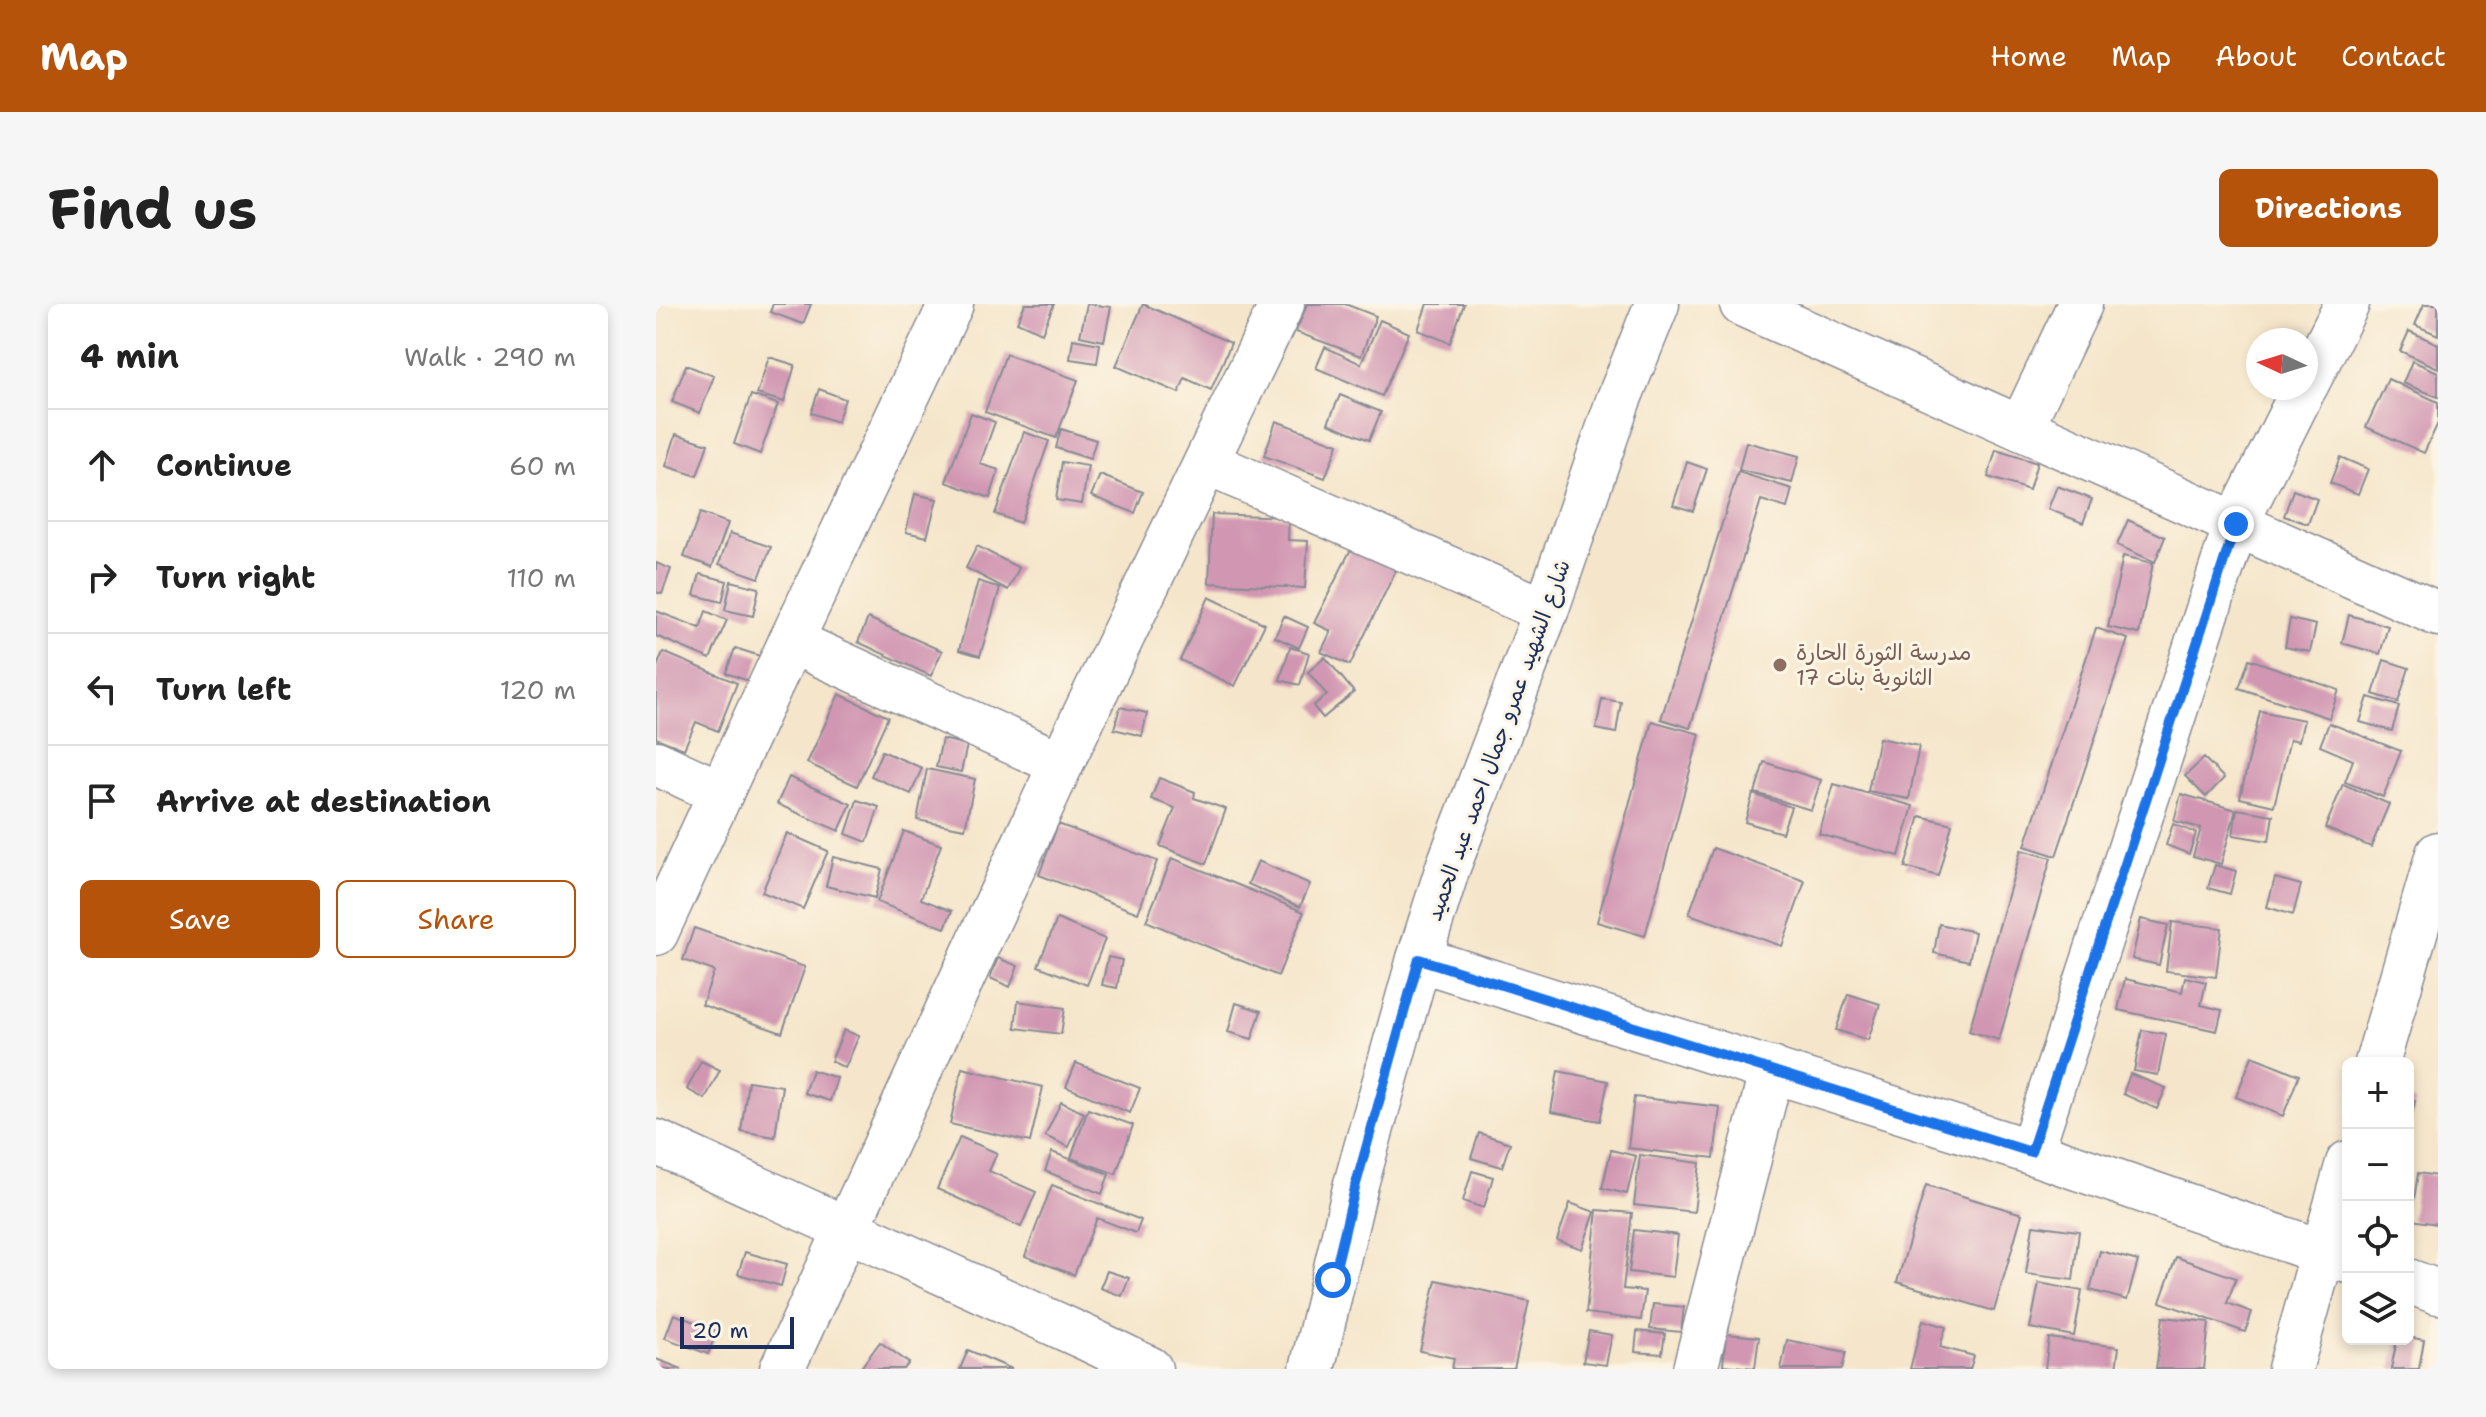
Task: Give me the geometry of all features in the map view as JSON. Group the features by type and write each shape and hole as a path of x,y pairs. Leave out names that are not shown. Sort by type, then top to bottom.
{"street":[{"path":"656,933 951,304"},
{"path":"782,1369 1061,764 1282,304"},
{"name":"شارع الشهيد عمرو جمال احمد عبد الحميد","path":"1312,1369 1356,1184 1448,867 1546,611 1618,401 1657,304"},
{"path":"1742,304 2438,614"},
{"path":"2021,428 2080,304"},
{"path":"2318,361 2347,304"},
{"path":"2031,1152 2236,524 2298,400"},
{"path":"1207,463 1546,611"},
{"path":"791,641 1061,764"},
{"path":"656,763 721,793"},
{"path":"2379,1057 2438,854"},
{"path":"1419,959 2031,1152 2335,1257"},
{"path":"1695,1369 1772,1069"},
{"path":"656,1142 847,1229 1080,1353 1150,1369"},
{"path":"2290,1369 2335,1257 2343,1201"},
{"path":"2414,1283 2438,1292"}],"building":[{"path":"773,304 811,304 803,324 770,312"},
{"path":"1025,304 1054,304 1042,333 1017,322"},
{"path":"1087,304 1111,307 1104,341 1080,336"},
{"path":"1143,304 1231,343 1211,390 1185,378 1179,393 1116,366"},
{"path":"1307,304 1345,304 1376,316 1361,356 1296,332"},
{"path":"1427,304 1464,304 1450,343 1418,330"},
{"path":"2424,304 2438,304 2438,335 2415,325"},
{"path":"1380,320 1409,333 1382,396 1316,368 1325,347 1361,364"},
{"path":"2409,331 2438,344 2438,368 2400,351"},
{"path":"1073,339 1100,344 1097,363 1070,359"},
{"path":"1006,354 1078,380 1056,438 985,412"},
{"path":"769,357 795,365 784,402 757,394"},
{"path":"2412,361 2438,372 2438,397 2403,383"},
{"path":"686,365 714,376 700,413 672,402"},
{"path":"2388,379 2438,402 2438,423 2424,453 2366,427"},
{"path":"819,389 845,399 837,422 811,413"},
{"path":"751,395 778,404 760,454 734,444"},
{"path":"1340,395 1381,412 1369,440 1328,423"},
{"path":"971,413 995,422 980,464 999,470 990,498 946,482"},
{"path":"1276,421 1338,444 1325,478 1264,456"},
{"path":"1061,429 1096,440 1090,459 1056,448"},
{"path":"1024,432 1049,441 1020,523 995,514"},
{"path":"676,434 708,444 697,476 666,466"},
{"path":"1746,442 1799,456 1792,483 1739,470"},
{"path":"1996,450 2037,463 2029,490 1988,477"},
{"path":"2340,457 2368,469 2358,494 2330,483"},
{"path":"1062,462 1088,466 1082,504 1056,500"},
{"path":"1687,462 1707,469 1693,511 1673,505"},
{"path":"1738,472 1792,489 1787,508 1761,500 1690,728 1661,719"},
{"path":"1100,475 1143,492 1135,513 1091,496"},
{"path":"2057,486 2092,499 2083,523 2048,509"},
{"path":"2293,490 2317,499 2308,524 2284,516"},
{"path":"915,494 937,499 927,537 906,532"},
{"path":"700,513 728,523 712,567 684,557"},
{"path":"1212,514 1289,517 1288,540 1308,541 1305,588 1209,583"},
{"path":"2128,520 2165,537 2155,562 2117,545"},
{"path":"730,533 771,547 759,578 719,564"},
{"path":"977,546 1019,568 1008,590 966,568"},
{"path":"1351,549 1396,570 1350,665 1321,652 1331,631 1314,623"},
{"path":"2123,556 2153,563 2139,634 2108,627"},
{"path":"656,563 671,569 662,594 656,592"},
{"path":"700,574 727,581 722,602 694,595"},
{"path":"731,581 759,588 753,616 725,610"},
{"path":"978,581 1000,588 980,656 959,650"},
{"path":"1209,597 1265,624 1235,686 1180,660"},
{"path":"656,611 700,628 706,611 727,620 710,659 656,636"},
{"path":"2349,615 2388,626 2380,654 2342,643"},
{"path":"1284,616 1308,627 1299,648 1275,637"},
{"path":"868,618 942,651 931,676 858,642"},
{"path":"2290,619 2316,625 2310,652 2285,647"},
{"path":"2096,628 2128,639 2056,856 2025,846"},
{"path":"1290,647 1309,653 1300,685 1280,680"},
{"path":"735,648 760,656 751,682 726,673"},
{"path":"663,652 737,683 718,731 696,722 684,749 656,738 656,669"},
{"path":"1325,657 1354,692 1323,718 1313,706 1327,695 1308,672"},
{"path":"2249,659 2339,690 2329,718 2239,688"},
{"path":"2384,660 2409,668 2398,702 2373,694"},
{"path":"839,694 888,717 857,786 807,763"},
{"path":"2368,697 2399,706 2392,731 2360,722"},
{"path":"1602,699 1621,702 1616,733 1596,729"},
{"path":"1120,707 1147,713 1142,736 1114,729"},
{"path":"2260,711 2304,720 2299,741 2290,739 2274,806 2240,798"},
{"path":"1652,721 1700,734 1645,936 1597,922"},
{"path":"2329,723 2401,751 2383,797 2345,782 2353,760 2320,746"},
{"path":"1879,738 1919,746 1909,799 1868,791"},
{"path":"942,739 967,745 961,772 936,767"},
{"path":"882,751 922,768 911,794 871,776"},
{"path":"2204,758 2224,778 2206,797 2185,776"},
{"path":"1764,762 1821,780 1811,810 1755,793"},
{"path":"927,769 975,779 965,829 917,820"},
{"path":"789,777 851,804 839,831 777,804"},
{"path":"1159,778 1195,792 1194,798 1226,809 1206,864 1160,846 1175,808 1151,799"},
{"path":"1834,784 1913,806 1899,856 1819,834"},
{"path":"2343,784 2389,804 2371,847 2325,828"},
{"path":"1753,794 1791,807 1782,833 1745,822"},
{"path":"2181,794 2236,810 2221,864 2193,856 2201,828 2174,821"},
{"path":"857,800 879,807 867,842 846,834"},
{"path":"2237,809 2273,815 2269,841 2233,835"},
{"path":"1920,816 1952,824 1938,876 1905,867"},
{"path":"1058,824 1157,861 1138,913 1039,875"},
{"path":"2173,824 2196,833 2189,854 2166,845"},
{"path":"904,831 941,845 921,899 952,911 945,928 877,902"},
{"path":"787,833 828,851 803,909 762,892"},
{"path":"1713,848 1805,881 1782,946 1689,914"},
{"path":"2021,850 2051,858 1999,1040 1969,1031"},
{"path":"833,857 882,869 875,898 826,886"},
{"path":"1172,858 1304,912 1278,976 1146,921"},
{"path":"1258,861 1310,884 1300,907 1248,884"},
{"path":"2215,865 2236,871 2230,894 2208,888"},
{"path":"2275,878 2301,885 2293,915 2267,907"},
{"path":"1057,919 1105,939 1087,985 1038,966"},
{"path":"2141,919 2168,925 2159,965 2132,959"},
{"path":"2172,922 2222,928 2216,977 2166,971"},
{"path":"1939,924 1975,932 1969,961 1934,953"},
{"path":"694,928 805,967 782,1033 702,1005 714,971 683,960"},
{"path":"1108,957 1122,960 1117,988 1102,985"},
{"path":"998,958 1018,966 1010,987 990,978"},
{"path":"2185,977 2206,982 2201,1005 2222,1010 2217,1031 2118,1010 2125,979 2182,992"},
{"path":"1848,994 1880,1004 1868,1040 1836,1030"},
{"path":"1018,1001 1065,1008 1061,1034 1015,1028"},
{"path":"1236,1003 1261,1011 1252,1039 1228,1032"},
{"path":"844,1030 859,1036 845,1068 831,1061"},
{"path":"2142,1030 2166,1034 2158,1075 2134,1071"},
{"path":"2252,1056 2299,1075 2283,1116 2236,1097"},
{"path":"701,1061 720,1070 705,1099 687,1089"},
{"path":"1076,1063 1140,1088 1130,1113 1066,1087"},
{"path":"962,1068 1043,1087 1030,1142 950,1124"},
{"path":"812,1070 837,1078 830,1101 804,1093"},
{"path":"1558,1071 1608,1081 1600,1121 1551,1112"},
{"path":"2130,1074 2166,1088 2157,1109 2123,1094"},
{"path":"748,1081 782,1086 775,1137 741,1131"},
{"path":"1634,1097 1720,1107 1714,1158 1628,1148"},
{"path":"1061,1102 1084,1113 1069,1147 1045,1136"},
{"path":"1088,1109 1133,1125 1116,1174 1071,1158"},
{"path":"1479,1133 1510,1143 1502,1167 1471,1158"},
{"path":"960,1137 997,1153 989,1171 1036,1192 1021,1227 937,1189"},
{"path":"1611,1150 1636,1156 1627,1194 1602,1188"},
{"path":"1052,1152 1109,1174 1102,1194 1045,1171"},
{"path":"1640,1155 1700,1163 1694,1212 1634,1205"},
{"path":"1472,1171 1493,1177 1484,1208 1463,1201"},
{"path":"2418,1173 2438,1176 2438,1224 2414,1220"},
{"path":"1052,1185 1141,1220 1136,1233 1097,1218 1074,1275 1025,1256"},
{"path":"1926,1185 2022,1214 1994,1311 1897,1282"},
{"path":"1570,1203 1595,1212 1582,1249 1557,1240"},
{"path":"1597,1210 1632,1213 1623,1289 1645,1291 1641,1320 1586,1313"},
{"path":"2033,1225 2079,1231 2073,1280 2026,1274"},
{"path":"1634,1230 1678,1235 1673,1277 1629,1272"},
{"path":"2100,1251 2138,1261 2127,1300 2090,1290"},
{"path":"745,1252 787,1264 781,1286 738,1274"},
{"path":"2176,1257 2236,1278 2227,1303 2252,1312 2245,1332 2160,1302"},
{"path":"1107,1271 1129,1278 1122,1296 1100,1288"},
{"path":"1436,1280 1529,1301 1514,1369 1452,1369 1454,1358 1420,1351"},
{"path":"2039,1283 2082,1291 2074,1336 2030,1328"},
{"path":"1653,1304 1684,1307 1681,1332 1650,1329"},
{"path":"674,1314 717,1331 708,1354 665,1338"},
{"path":"2163,1317 2209,1322 2204,1369 2156,1369"},
{"path":"1923,1320 1946,1327 1940,1347 1974,1356 1970,1369 1910,1369"},
{"path":"1589,1331 1612,1335 1606,1365 1583,1362"},
{"path":"1637,1331 1665,1334 1662,1354 1635,1352"},
{"path":"1726,1334 1759,1337 1755,1368 1723,1365"},
{"path":"2049,1338 2119,1347 2116,1369 2045,1369"},
{"path":"2414,1338 2424,1340 2419,1369 2391,1369 2396,1345 2414,1345"},
{"path":"1787,1340 1846,1352 1842,1369 1781,1369"},
{"path":"880,1342 909,1363 904,1369 860,1369"},
{"path":"968,1350 1012,1369 960,1369"},
{"path":"656,1359 682,1369 656,1369"}],"place":[{"name":"مدرسة الثورة الحارة 17 الثانوية بنات","path":"1780,665"}],"route":[{"path":"1333,1280 1356,1184 1419,959 2031,1152 2236,524"}]}
